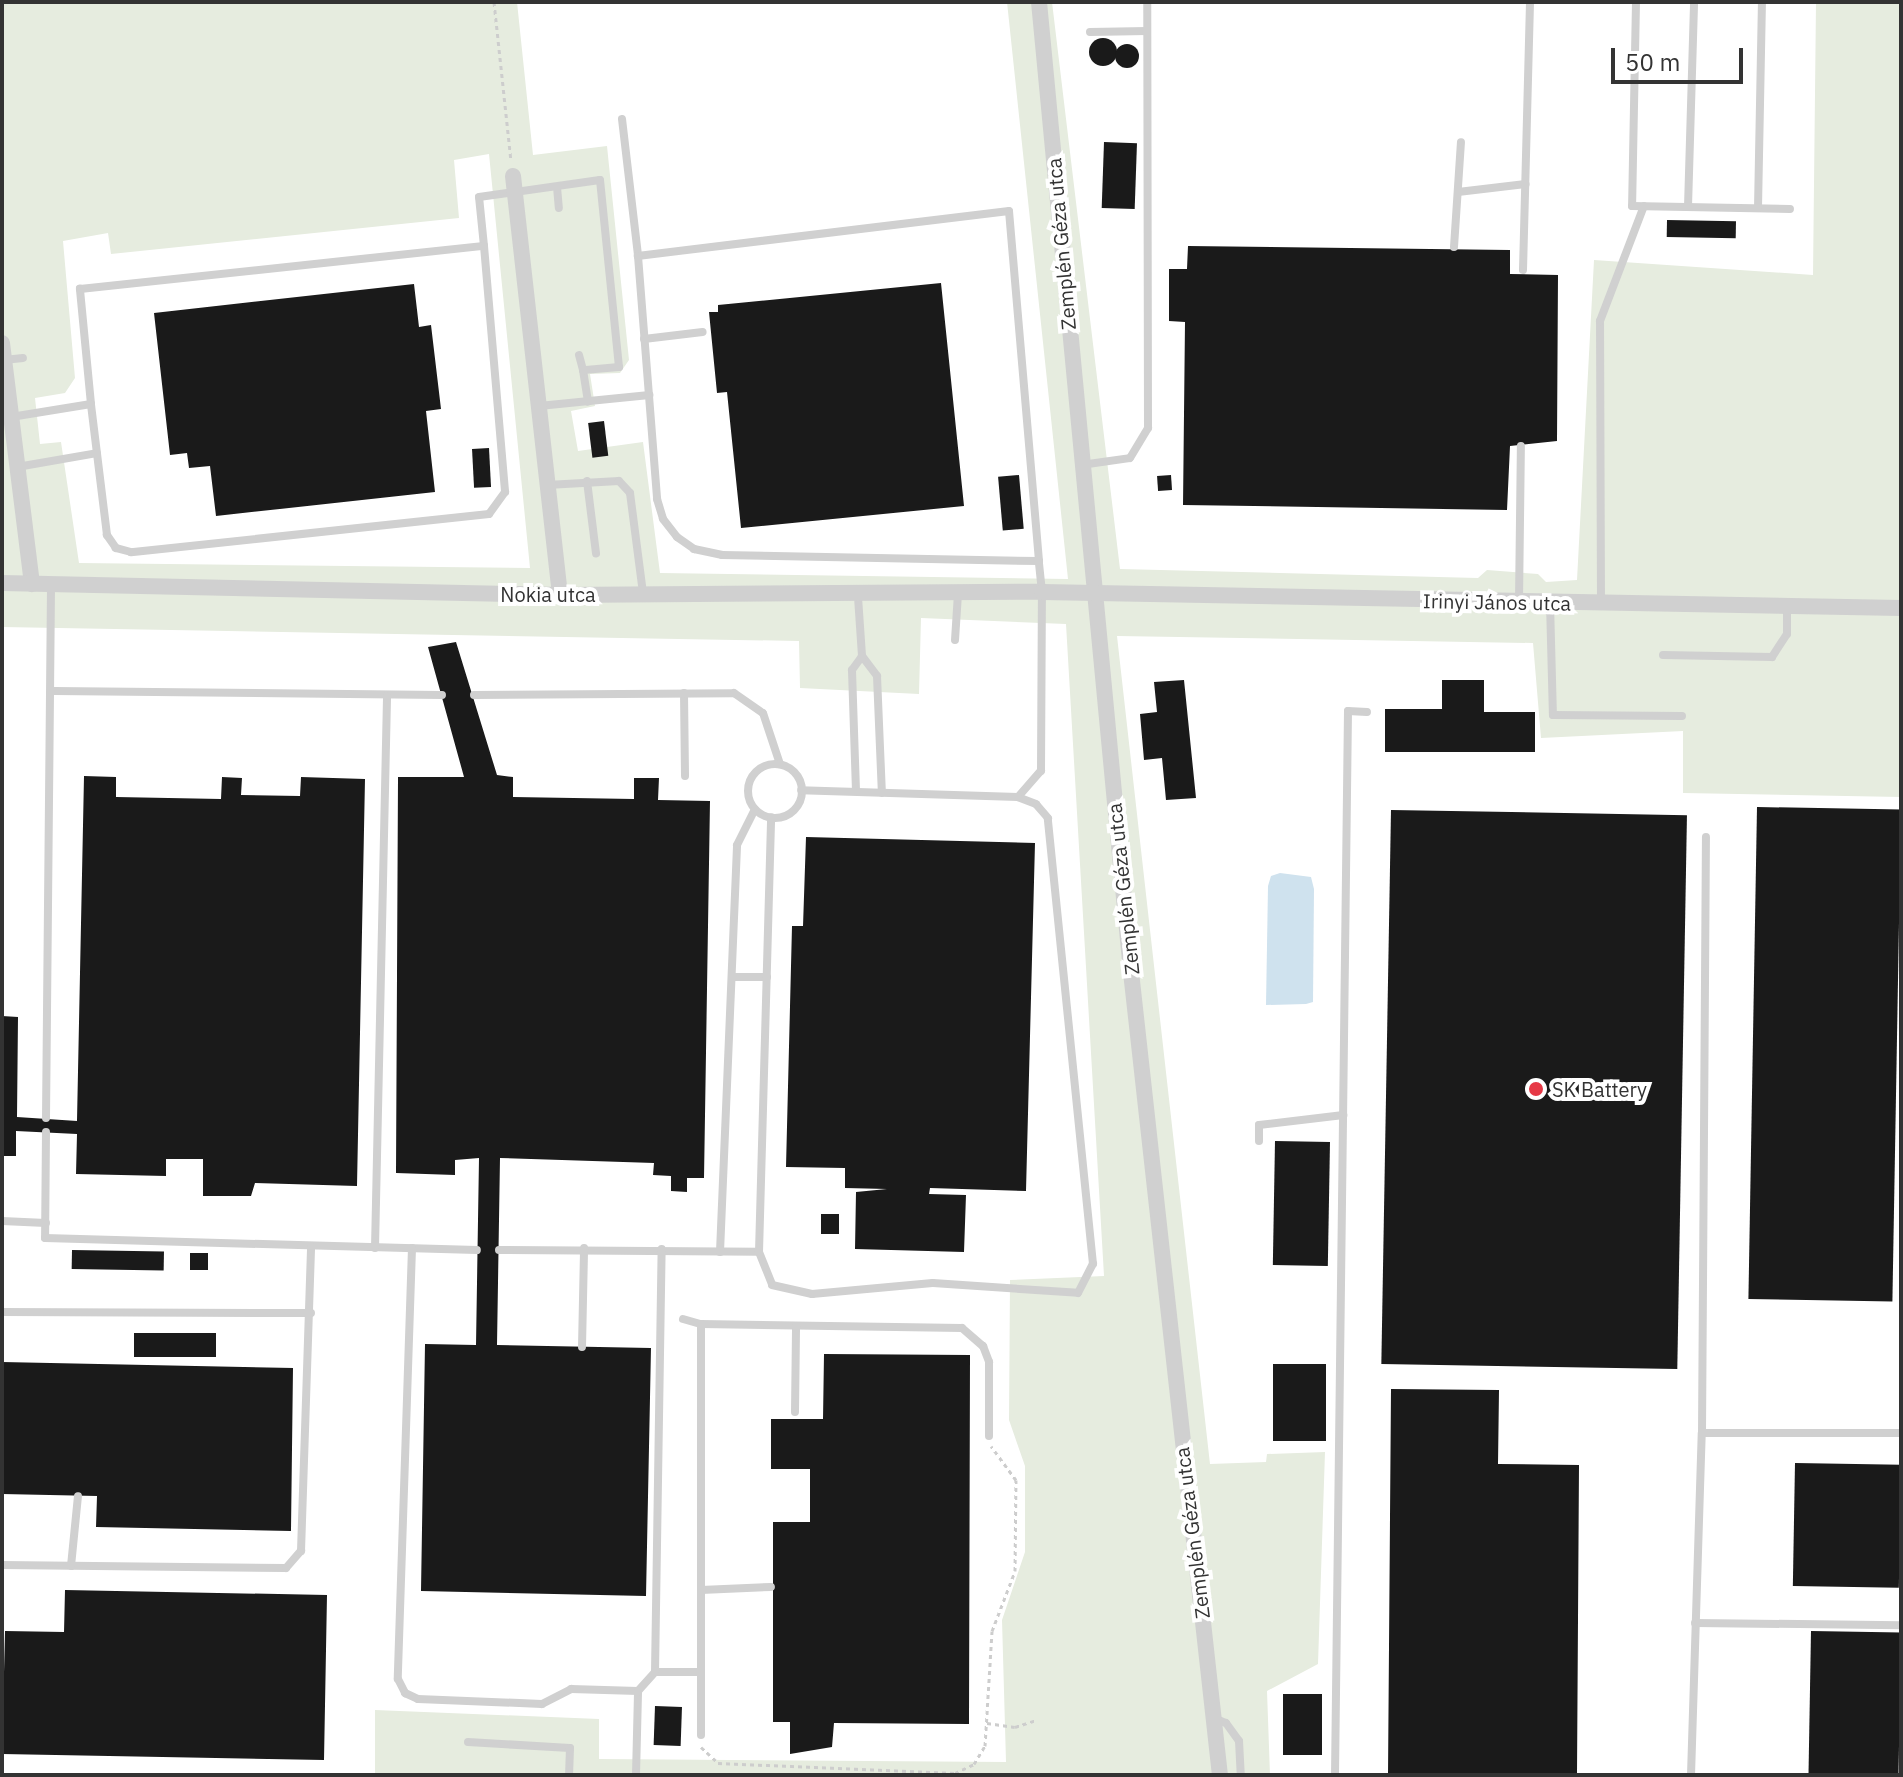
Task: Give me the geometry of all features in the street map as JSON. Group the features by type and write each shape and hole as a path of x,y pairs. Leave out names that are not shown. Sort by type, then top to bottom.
{"street":[{"name":"Zemplén Géza utca","path":"1039,2 1093,594 1220,1775"},
{"path":"513,176 560,595"},
{"path":"3,352 32,584"},
{"name":"Nokia utca","path":"2,583 560,595 643,593 858,597 1042,592 1093,594"},
{"name":"Irinyi János utca","path":"1093,594 1901,608"}],"lane":[{"path":"1081,465 1130,458 1148,428 1147,2"},
{"path":"1523,270 1530,2"},
{"path":"1636,2 1632,206 1790,209"},
{"path":"1688,207 1694,2"},
{"path":"1758,208 1762,2"},
{"path":"1090,32 1147,31"},
{"path":"622,119 663,519 694,549 722,555 1039,561"},
{"path":"1454,247 1461,142"},
{"path":"484,246 80,289 107,535 116,548 131,552 489,514 500,506 505,492 484,246 479,197 600,180 619,367 583,370"},
{"path":"1458,192 1526,184"},
{"path":"557,187 559,208"},
{"path":"1601,604 1600,321 1644,206"},
{"path":"638,256 1009,211 1042,592 1041,771 1018,797"},
{"path":"644,339 703,332"},
{"path":"3,352 23,358"},
{"path":"579,355 588,402"},
{"path":"539,407 649,395"},
{"path":"11,417 91,404"},
{"path":"1519,602 1521,446"},
{"path":"17,467 97,453"},
{"path":"547,485 612,478 630,493 643,593"},
{"path":"587,481 596,553"},
{"path":"46,1118 54,691 51,585"},
{"path":"955,640 958,594"},
{"path":"858,597 862,656 877,676 882,793"},
{"path":"1550,603 1553,715 1682,716"},
{"path":"1663,655 1772,657 1787,634 1787,607"},
{"path":"856,791 852,670 862,656"},
{"path":"54,691 442,695"},
{"path":"684,693 685,776"},
{"path":"474,695 734,693 756,704 780,764 795,773 801,790 789,814 771,817 755,809 748,794 751,777 764,766 780,764"},
{"path":"375,1248 387,696"},
{"path":"1335,1775 1348,711 1367,712"},
{"path":"771,817 759,1252 772,1285 812,1294 933,1283 1078,1293 1093,1264 1076,1138 1053,827 1043,810 1018,797 801,790"},
{"path":"720,1252 737,845 755,809"},
{"path":"1691,1775 1702,1433 1706,837"},
{"path":"733,977 767,977"},
{"path":"1259,1141 1259,1125 1343,1115"},
{"path":"46,1132 45,1238 477,1250"},
{"path":"2,1221 46,1223"},
{"path":"2,1565 286,1568 301,1551 311,1247"},
{"path":"412,1248 398,1679 405,1693 418,1699 542,1704 571,1689 638,1691"},
{"path":"499,1250 584,1248 759,1252"},
{"path":"582,1347 584,1248"},
{"path":"636,1775 638,1691 655,1672 662,1249"},
{"path":"2,1312 311,1313"},
{"path":"683,1319 701,1324 962,1328 983,1346 989,1362 989,1436"},
{"path":"701,1324 701,1735"},
{"path":"795,1412 796,1326"},
{"path":"1702,1433 1901,1433"},
{"path":"71,1566 78,1496"},
{"path":"701,1590 771,1587"},
{"path":"1695,1623 1901,1625"},
{"path":"655,1672 701,1672"},
{"path":"1214,1718 1226,1723 1239,1741 1241,1775"},
{"path":"468,1742 570,1748 569,1775"}],"path":[{"path":"494,2 513,176"},
{"path":"701,1735 701,1750 718,1763 955,1773 974,1764 985,1746 992,1631 1015,1571 1016,1480 992,1450 989,1436"},
{"path":"986,1722 1015,1727 1037,1720"}],"shaded area":[{"path":"2,2 517,2 533,155 607,146 629,360 620,373 590,374 595,406 571,411 578,451 643,442 660,573 1068,579 1007,2 1052,2 1120,569 1478,578 1487,570 1538,574 1546,582 1577,580 1594,260 1813,275 1816,2 1901,2 1901,797 1683,793 1683,731 1541,738 1533,643 1117,636 1210,1464 1266,1462 1267,1454 1325,1452 1318,1664 1267,1691 1270,1775 375,1775 375,1710 599,1719 599,1759 1006,1762 1002,1620 1025,1552 1025,1466 1009,1420 1010,1280 1104,1276 1066,624 921,618 919,694 800,688 799,641 2,627","holes":["489,154 530,568 79,563 61,442 40,444 35,398 65,393 75,378 63,241 108,233 111,254 459,218 454,160"]}],"water":[{"path":"1280,873 1311,877 1314,889 1313,1002 1306,1004 1266,1005 1268,886 1271,876"}],"building":[{"path":"1103,38 1113,42 1117,52 1113,62 1103,66 1093,62 1089,52 1093,42"},
{"path":"1127,44 1136,47 1139,56 1136,65 1127,68 1118,65 1115,56 1118,47"},
{"path":"1104,142 1137,143 1135,209 1102,208"},
{"path":"1667,220 1736,221 1736,238 1667,237"},
{"path":"1188,246 1510,250 1510,274 1558,275 1557,441 1510,446 1507,510 1183,505 1185,322 1169,321 1169,269 1187,269"},
{"path":"941,283 964,506 741,528 727,392 717,393 709,312 718,312 718,305"},
{"path":"414,284 419,327 431,325 441,409 426,411 435,492 216,516 210,466 189,468 187,453 170,455 154,313"},
{"path":"604,421 608,456 592,458 588,423"},
{"path":"489,448 491,487 474,488 472,449"},
{"path":"1019,475 1024,529 1003,531 998,477"},
{"path":"1171,475 1172,490 1158,491 1157,476"},
{"path":"456,642 497,775 513,777 513,797 634,799 634,778 659,778 658,800 710,801 704,1178 687,1178 687,1192 671,1191 671,1176 653,1175 654,1163 500,1158 497,1345 651,1348 646,1596 421,1591 425,1344 476,1345 479,1158 455,1160 455,1175 396,1173 398,777 464,777 428,647"},
{"path":"1184,680 1196,798 1166,800 1162,758 1144,760 1140,714 1157,712 1154,682"},
{"path":"1442,680 1484,680 1484,712 1535,712 1535,752 1385,752 1385,709 1442,709"},
{"path":"84,776 116,777 116,797 221,799 222,777 242,778 241,795 300,796 301,777 365,779 357,1186 255,1183 251,1196 203,1196 203,1159 166,1159 166,1176 76,1174 77,1134 16,1131 16,1156 2,1156 2,1016 18,1017 17,1117 77,1121"},
{"path":"1757,807 1901,810 1892,1301 1748,1299"},
{"name":"SK Battery","path":"1391,810 1687,815 1677,1369 1381,1364"},
{"path":"806,837 1035,843 1026,1191 930,1188 929,1194 966,1195 964,1252 855,1249 856,1192 887,1189 845,1188 845,1168 786,1167 792,926 803,926"},
{"path":"1275,1141 1330,1142 1328,1266 1273,1265"},
{"path":"821,1214 839,1214 839,1234 821,1234"},
{"path":"72,1250 164,1252 164,1271 72,1269"},
{"path":"190,1253 208,1253 208,1270 190,1270"},
{"path":"134,1333 216,1333 216,1357 134,1357"},
{"path":"824,1354 970,1355 969,1724 834,1723 832,1747 790,1754 790,1722 773,1722 773,1522 810,1522 810,1469 771,1469 771,1419 823,1419"},
{"path":"2,1362 293,1368 291,1531 96,1527 97,1496 2,1494"},
{"path":"1273,1364 1326,1364 1326,1441 1273,1441"},
{"path":"1391,1389 1499,1390 1498,1464 1579,1465 1577,1775 1388,1775"},
{"path":"1795,1463 1901,1465 1899,1588 1793,1586"},
{"path":"65,1590 327,1595 324,1760 2,1754 5,1631 64,1632"},
{"path":"1811,1631 1901,1633 1899,1775 1808,1775"},
{"path":"1283,1694 1322,1694 1322,1755 1283,1755"},
{"path":"655,1706 682,1707 681,1746 654,1745"}],"place":[{"name":"SK Battery","path":"1536,1089"}]}
